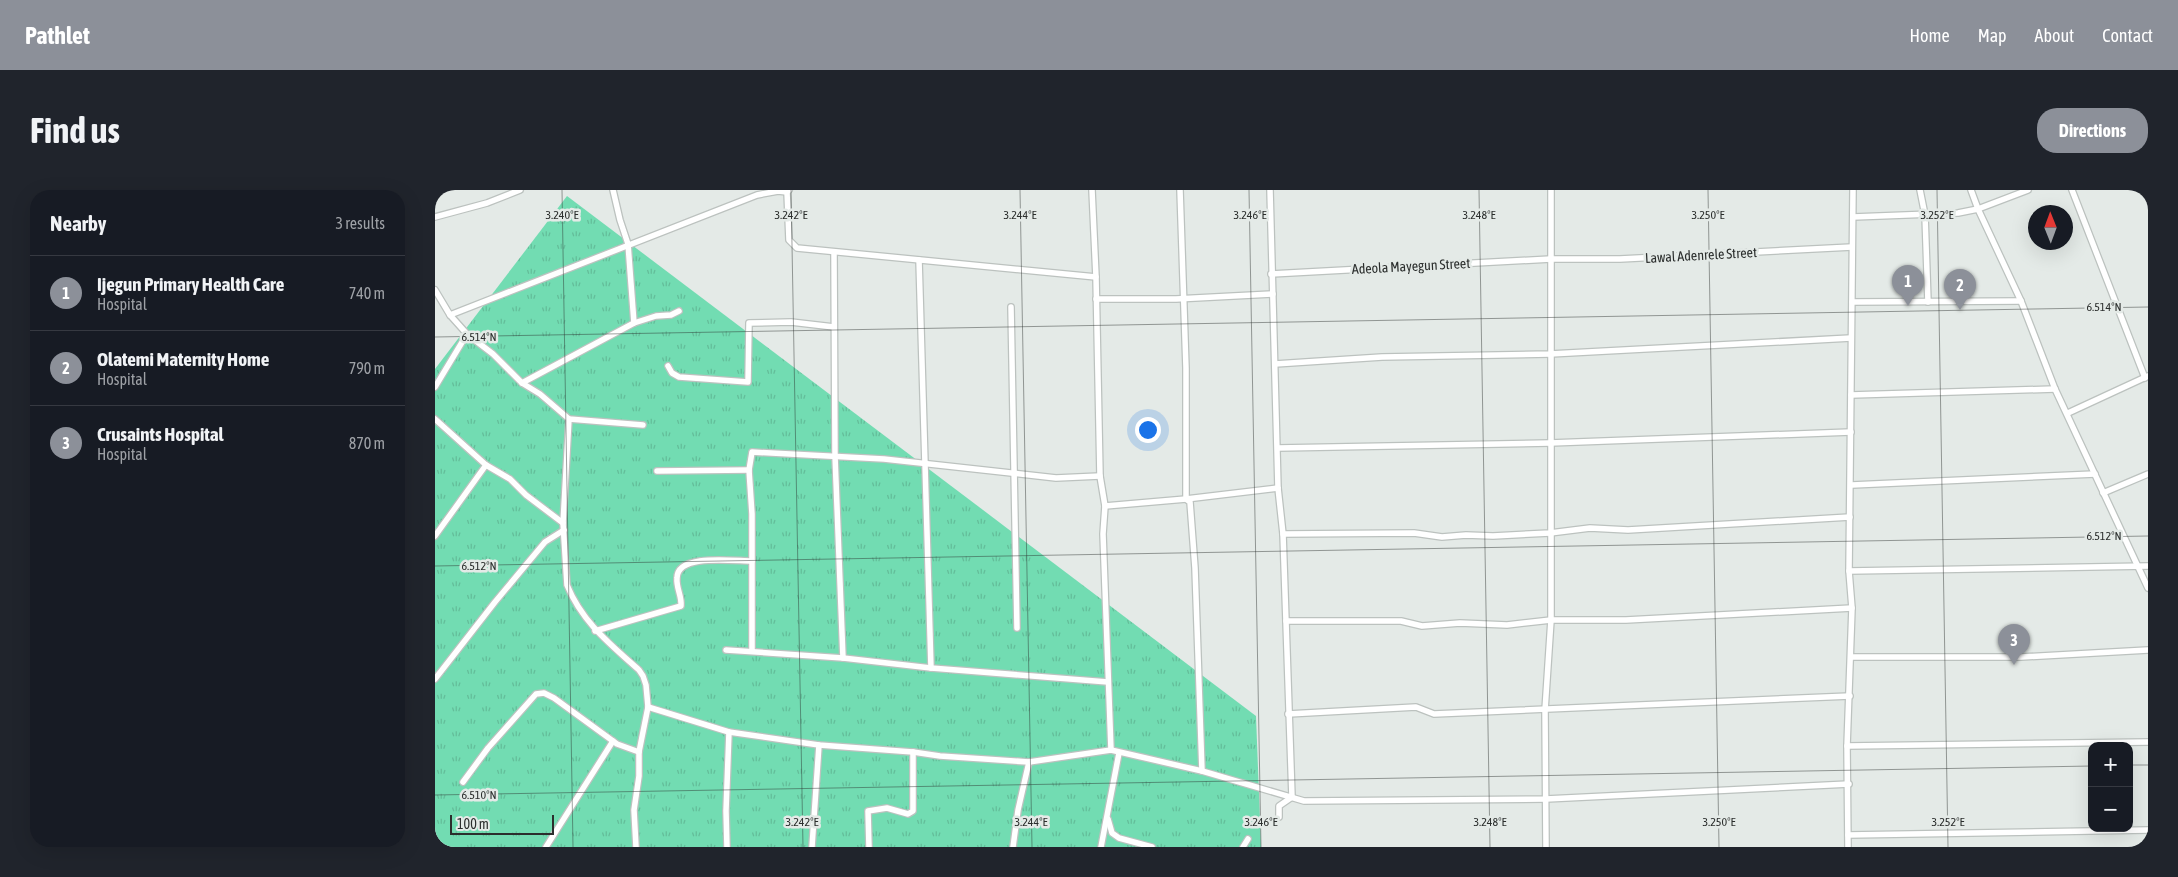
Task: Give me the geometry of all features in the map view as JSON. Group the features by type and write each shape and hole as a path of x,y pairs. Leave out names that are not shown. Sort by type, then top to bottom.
{"street":[{"path":"435,217 487,203 520,190"},
{"path":"613,190 619,220 628,244 634,323"},
{"path":"1092,190 1096,277 1100,476 1105,506 1103,534 1111,750"},
{"path":"1180,190 1186,368 1186,499 1190,502 1195,568 1201,771"},
{"path":"1270,190 1278,488 1283,534 1292,797"},
{"path":"1546,847 1545,710 1551,620 1551,190"},
{"path":"1849,847 1847,746 1852,608 1849,571 1853,190"},
{"path":"1921,190 1925,215 1928,302"},
{"path":"1971,190 1978,210 2021,301 2055,388 2148,588"},
{"path":"1853,217 1925,215 1978,210 2028,190"},
{"path":"2068,413 2146,377 2072,190"},
{"path":"450,315 757,195 778,191 788,191 789,240 797,248 1096,277"},
{"name":"Lawal Adenrele Street","path":"1551,259 1621,259 1852,247"},
{"path":"834,252 835,456 843,658"},
{"name":"Adeola Mayegun Street","path":"1271,274 1551,259"},
{"path":"919,260 931,668"},
{"path":"435,293 450,315 467,334 493,354 522,382 540,394 569,419 643,425"},
{"path":"1096,299 1183,299 1273,294"},
{"path":"1852,302 2021,301"},
{"path":"1011,307 1011,394 1015,474 1017,628"},
{"path":"522,382 634,323 656,316 671,315 679,311"},
{"path":"668,366 672,373 679,377 748,382 749,323 791,322 835,327"},
{"path":"435,387 467,334"},
{"path":"1275,364 1382,358 1550,354 1851,338"},
{"path":"1851,394 2055,388"},
{"path":"435,419 486,465 510,478 526,495 564,527"},
{"path":"569,419 564,527 567,585 595,631 643,676 648,707 639,752 639,776 634,810 636,847"},
{"path":"1278,448 1550,443 1851,432"},
{"path":"752,652 752,514 749,470 752,452 883,459 1056,478 1100,476"},
{"path":"435,536 486,465"},
{"path":"657,471 749,470"},
{"path":"1851,485 2095,474"},
{"path":"2103,493 2148,474"},
{"path":"1105,506 1278,488"},
{"path":"1283,534 1413,533 1442,537 1550,533 1589,528 1628,530 1851,517"},
{"path":"435,679 545,542 564,527"},
{"path":"595,631 681,606 677,576 683,566 697,560 752,561"},
{"path":"1849,571 2148,566"},
{"path":"1285,621 1401,621 1422,626 1460,623 1507,625 1551,620 1626,620 1852,608"},
{"path":"725,650 843,658 931,668 1108,682"},
{"path":"1851,657 2021,656 2148,650"},
{"path":"463,782 488,748 536,694 544,694 554,698 613,741 639,752"},
{"path":"1288,714 1416,706 1434,714 1850,696"},
{"path":"648,707 729,732 819,745 1029,762 1111,750 1201,771 1304,801 1546,798 1849,784"},
{"path":"727,847 726,811 729,732"},
{"path":"545,847 613,741"},
{"path":"1847,746 2148,742"},
{"path":"812,847 819,745"},
{"path":"869,847 868,811 887,808 908,814 913,811 913,752"},
{"path":"1101,847 1119,753"},
{"path":"1013,847 1018,810 1029,762"},
{"path":"1279,817 1279,806 1292,797"},
{"path":"1107,818 1111,833 1119,838 1152,847"},
{"path":"1848,834 2148,830"},
{"path":"1243,847 1249,839"}],"green space":[{"path":"567,196 1256,716 1261,847 435,847 435,369"}],"place":[{"name":"Ijegun Primary Health Care","path":"1908,306"},
{"name":"Olatemi Maternity Home","path":"1960,310"},
{"name":"Crusaints Hospital","path":"2014,665"}]}
